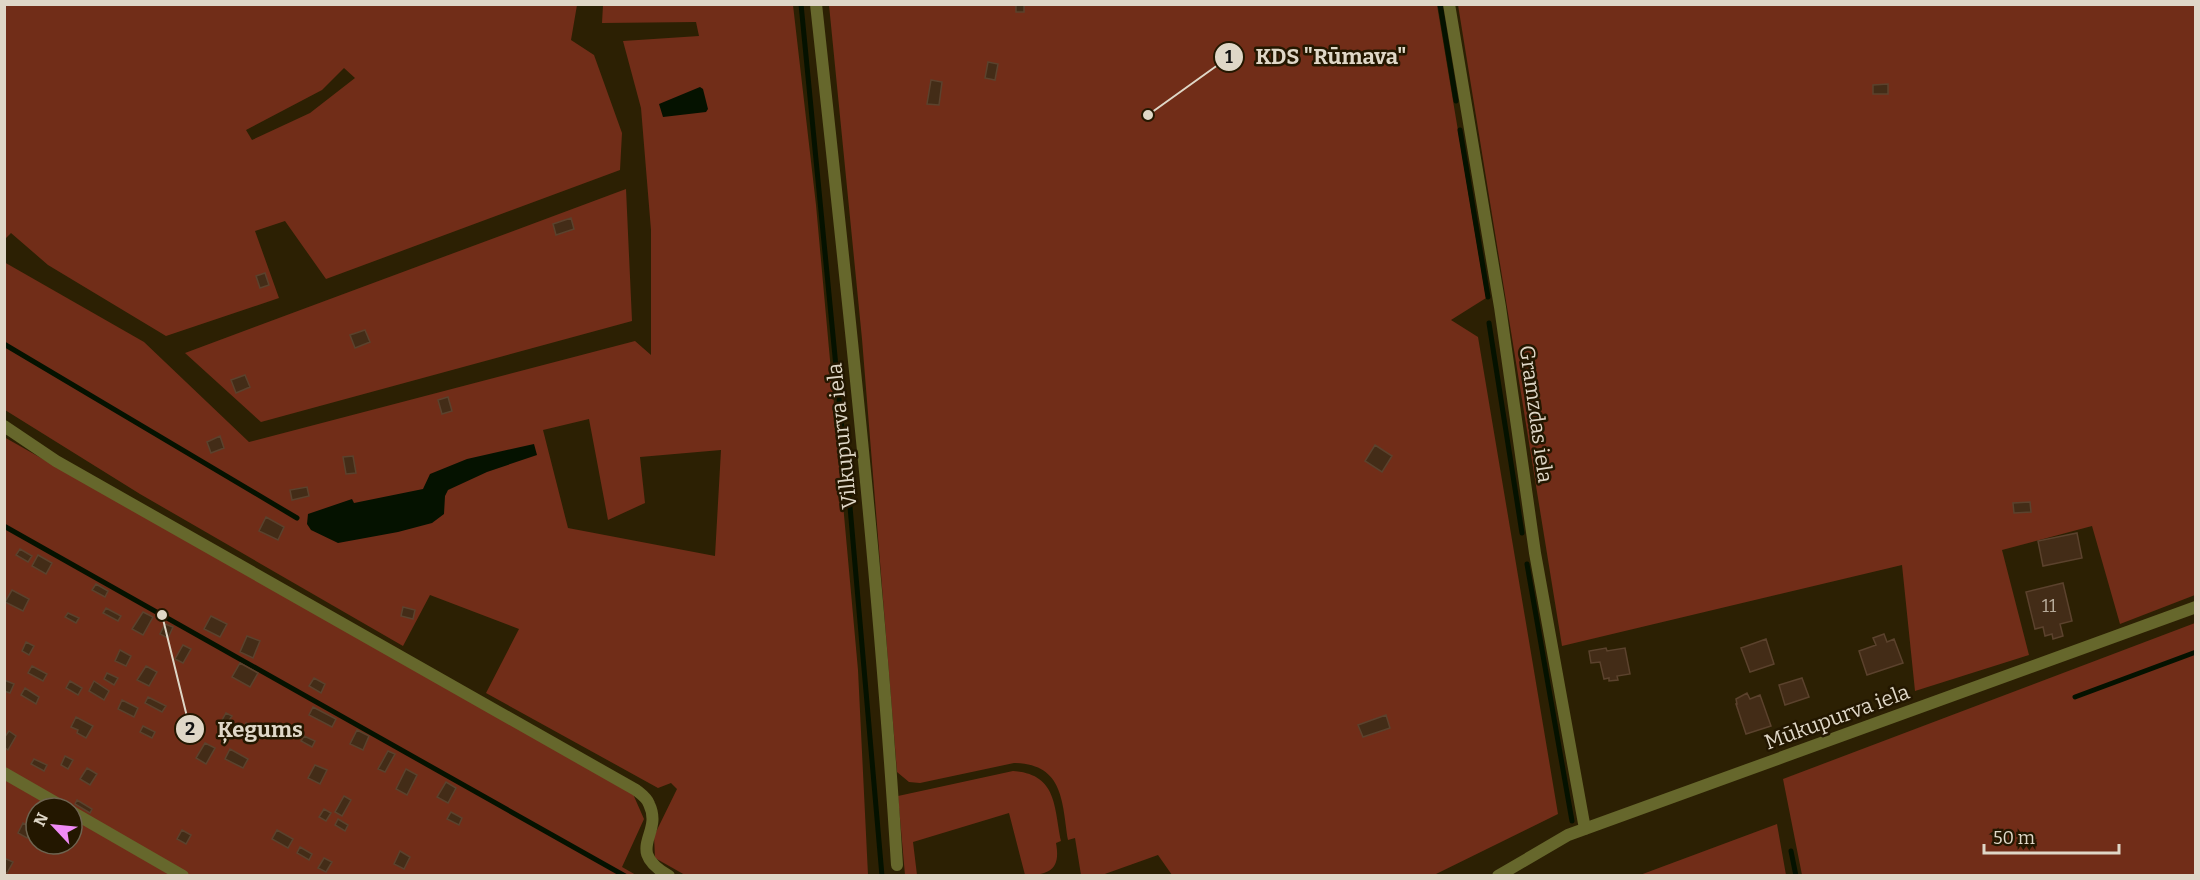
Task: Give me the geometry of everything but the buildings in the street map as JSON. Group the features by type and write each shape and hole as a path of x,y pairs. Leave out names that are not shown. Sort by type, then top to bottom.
{"street":[{"name":"Vilkupurva iela","path":"816,4 862,432 885,683 897,865"},
{"name":"Gramzdas iela","path":"1449,4 1500,307 1535,553 1585,829"},
{"path":"4,426 56,461 417,667 584,758 636,790 649,802 653,815 646,852 650,862 669,876"},
{"name":"Mūkupurva iela","path":"1498,876 1568,835 2196,607"},
{"path":"4,773 44,796"},
{"path":"84,819 183,876"}],"shaded area":[{"path":"78,4 577,5 571,40 594,55 622,133 620,170 326,279 285,221 255,231 279,298 166,336 48,265 11,233 5,239 5,6","holes":["344,68 355,78 310,113 252,140 246,130 322,90"]},
{"path":"603,5 793,5 816,205 858,670 868,875 685,875 655,858 654,836 677,789 671,783 658,788 486,693 519,629 430,595 403,646 140,494 5,410 4,262 144,342 249,442 635,341 651,355 651,230 641,108 623,41 699,36 696,22 602,23","holes":["589,419 608,520 645,503 640,457 721,450 715,556 568,528 543,430"]},
{"path":"829,5 1437,5 1486,298 1451,320 1478,337 1558,814 1434,875 1172,875 1158,855 1102,875 1081,875 1075,838 1068,840 1058,788 1043,770 1030,765 1014,763 920,783 909,782 897,772 862,339"},
{"path":"1458,5 2195,5 2195,595 2120,624 2092,526 2002,550 2029,655 1915,691 1902,565 1562,646"},
{"path":"700,87 703,89 708,109 706,112 663,117 659,104"},
{"path":"626,189 632,321 261,422 185,353"},
{"path":"4,437 633,794 644,819 622,867 636,875 5,875"},
{"path":"534,444 537,455 487,472 448,490 445,496 444,514 432,523 338,543 311,530 307,524 308,514 352,499 354,503 423,489 430,474 467,459"},
{"path":"2195,623 2195,875 1802,875 1783,779"},
{"path":"1013,771 1027,773 1038,778 1051,794 1061,841 1056,843 1057,859 1051,869 1041,874 1025,875 1009,813 913,842 917,875 905,875 898,796"},
{"path":"1777,824 1786,875 1640,875"}],"waterway":[{"path":"801,4 842,429"},
{"path":"1440,4 1456,101"},
{"path":"1460,130 1488,297"},
{"path":"1489,323 1522,533"},
{"path":"4,344 297,518"},
{"path":"845,449 882,876"},
{"path":"4,526 625,876"},
{"path":"1527,564 1572,821"},
{"path":"2075,697 2196,652"},
{"path":"1791,851 1796,876"}],"place":[{"name":"KDS \"Rūmava\"","path":"1148,115"},
{"name":"Ķegums","path":"162,615"}]}
